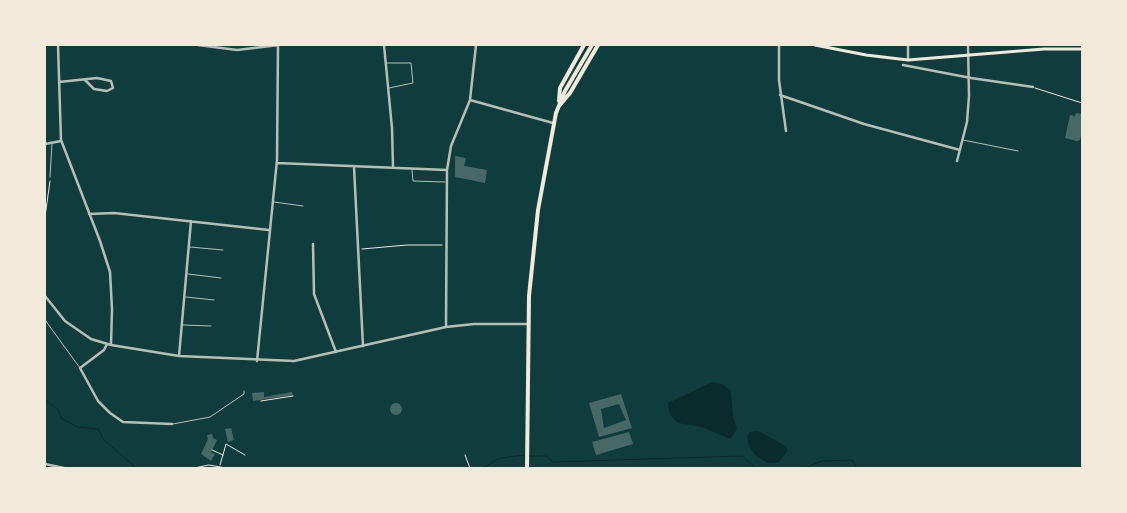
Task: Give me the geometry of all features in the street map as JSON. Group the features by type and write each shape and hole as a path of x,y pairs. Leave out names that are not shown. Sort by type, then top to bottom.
{"main road":[{"path":"558,108 560,88 584,45"},
{"path":"527,465 528,324 536,226 553,123 570,81 592,45"},
{"path":"558,108 570,93 598,45"},
{"path":"815,45 866,55 908,60 968,56 1044,47 1082,48"}],"street":[{"path":"58,45 61,140 110,272 112,309 109,345 80,368 98,401 123,422 172,424"},
{"path":"198,45 237,50 278,45 277,163 268,230 257,361"},
{"path":"384,45 387,63 393,167"},
{"path":"446,328 447,170 451,146 470,100 476,45"},
{"path":"779,45 780,95 786,131"},
{"path":"908,45 908,60"},
{"path":"957,161 967,122 970,78 968,45"},
{"path":"903,65 970,78 1034,87"},
{"path":"59,82 85,80 91,77 108,79 113,83 113,88 107,91 94,90 85,80"},
{"path":"780,95 864,124 960,150"},
{"path":"470,100 553,123"},
{"path":"45,144 61,140"},
{"path":"277,163 447,170"},
{"path":"354,167 363,346"},
{"path":"89,214 114,213 268,230"},
{"path":"179,356 191,221"},
{"path":"313,244 314,294 336,352"},
{"path":"45,296 76,330 91,339 109,345 179,356 257,361 294,360 446,328 474,324 528,324"},
{"path":"45,464 64,468"}],"lane":[{"path":"387,63 411,63 413,83 388,88"},
{"path":"962,140 1018,152"},
{"path":"50,177 52,143"},
{"path":"412,169 413,181 447,182"},
{"path":"272,201 303,206"},
{"path":"189,247 223,250"},
{"path":"187,274 221,278"},
{"path":"185,297 214,300"},
{"path":"45,320 80,368"},
{"path":"182,324 211,326"},
{"path":"172,424 210,417 244,394 244,392"}],"path":[{"path":"1034,87 1043,92 1082,103"},
{"path":"45,218 50,177"},
{"path":"358,249 407,245 447,245"},
{"path":"261,401 293,396"},
{"path":"220,465 226,444 246,455"},
{"path":"212,450 224,455"},
{"path":"465,455 470,468"},
{"path":"194,468 203,465 220,465 226,468"}],"water":[{"path":"712,382 722,384 731,391 733,416 737,429 730,439 702,427 678,423 670,415 668,403"},
{"path":"758,431 786,446 788,450 778,463 768,463 756,456 749,446 747,437 750,432"}],"building":[{"path":"1076,113 1082,114 1082,132 1080,140 1077,141 1065,138 1070,115 1075,116"},
{"path":"455,156 466,158 464,166 487,170 485,183 455,177"},
{"path":"264,392 264,397 292,392 293,395 253,401 252,393"},
{"path":"621,394 632,428 599,437 589,403","holes":["619,404 626,420 604,428 601,409"]},
{"path":"394,403 398,403 402,409 398,415 394,415 390,411 390,407"},
{"path":"231,428 234,440 228,442 225,429"},
{"path":"629,432 633,444 596,455 592,442"},
{"path":"212,434 213,438 217,440 211,452 215,454 211,461 201,454 208,439 207,435"}],"waterway":[{"path":"45,400 58,410 62,419 78,427 98,429 104,440 136,468"},
{"path":"483,468 500,458 525,455"},
{"path":"529,456 546,456 553,462 742,456 756,468"},
{"path":"805,468 822,461 852,460 857,468"}]}
